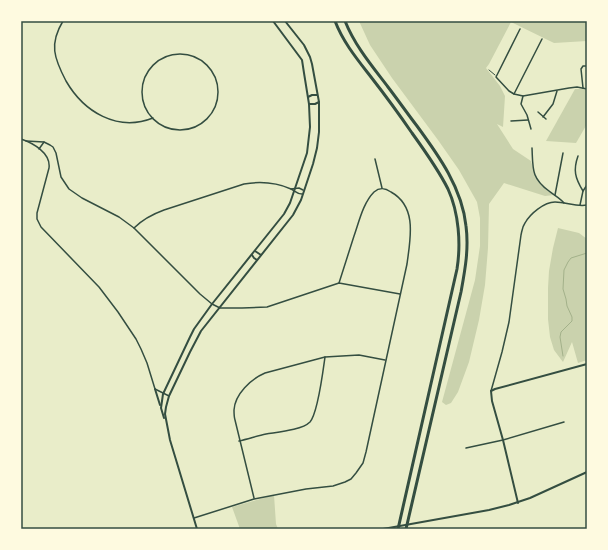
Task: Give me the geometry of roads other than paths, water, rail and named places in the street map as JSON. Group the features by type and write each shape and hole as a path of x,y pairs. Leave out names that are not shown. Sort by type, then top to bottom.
{"highway":[{"path":"335,21 353,54 390,102 438,170 449,190 458,223 460,248 457,269 398,529"},
{"path":"345,21 361,51 403,106 440,159 458,196 466,225 467,259 462,285 406,529"}],"street":[{"path":"63,21 55,42 56,58 63,75 77,97 99,115 119,122 143,122 153,118"},
{"path":"161,408 163,394 194,329 212,304 284,214 295,190 307,153 310,127 309,104 302,60 273,21"},
{"path":"166,421 166,408 169,396 201,331 293,215 304,192 313,164 319,132 319,102 310,57 304,46 285,21"},
{"path":"520,29 496,77 509,91 523,96 569,88 587,89"},
{"path":"514,94 542,39"},
{"path":"182,55 204,63 214,75 218,90 217,99 210,115 198,126 181,130 166,127 153,118 144,105 142,89 144,81 156,62 170,56 182,55"},
{"path":"583,88 581,69 583,66 587,66"},
{"path":"543,117 553,104 557,91"},
{"path":"308,97 317,95"},
{"path":"523,96 522,104 531,129"},
{"path":"309,104 319,102"},
{"path":"538,112 546,119"},
{"path":"511,121 528,120"},
{"path":"21,140 44,142 50,145 54,150 61,177 69,189 82,198 119,217 134,228 200,294 212,304 220,308 267,307 339,283 400,294"},
{"path":"26,141 39,149 48,160 49,165 37,213 38,222 42,229 99,287 136,339 147,363 166,421 170,440 197,529"},
{"path":"39,149 44,142"},
{"path":"532,148 535,177 540,184 564,203"},
{"path":"555,195 562,153"},
{"path":"578,156 575,175 583,191"},
{"path":"375,159 382,188"},
{"path":"134,228 151,215 244,184 262,182 271,183 295,190 300,188 304,192"},
{"path":"580,205 583,191 587,185"},
{"path":"194,518 254,499 306,489 333,486 351,479 363,463 407,264 411,234 410,221 406,208 400,198 387,190 382,188 379,189 365,206 339,283"},
{"path":"295,190 299,194 304,192"},
{"path":"518,503 492,401 491,391 509,322 521,236 524,225 528,219 547,203 556,202 587,205"},
{"path":"255,251 261,255"},
{"path":"252,255 257,260"},
{"path":"184,350 190,352"},
{"path":"254,499 235,420 234,410 236,402 245,388 258,376 265,373 325,357 359,355 385,360"},
{"path":"240,441 266,434 301,428 308,423 315,412 325,357"},
{"path":"491,391 587,364"},
{"path":"155,389 169,396"},
{"path":"466,448 503,440 564,422"},
{"path":"383,529 489,510 518,503 587,472"}],"waterway":[{"path":"563,356 560,337 561,332 572,321 563,289 564,270 571,258 587,253"}]}
